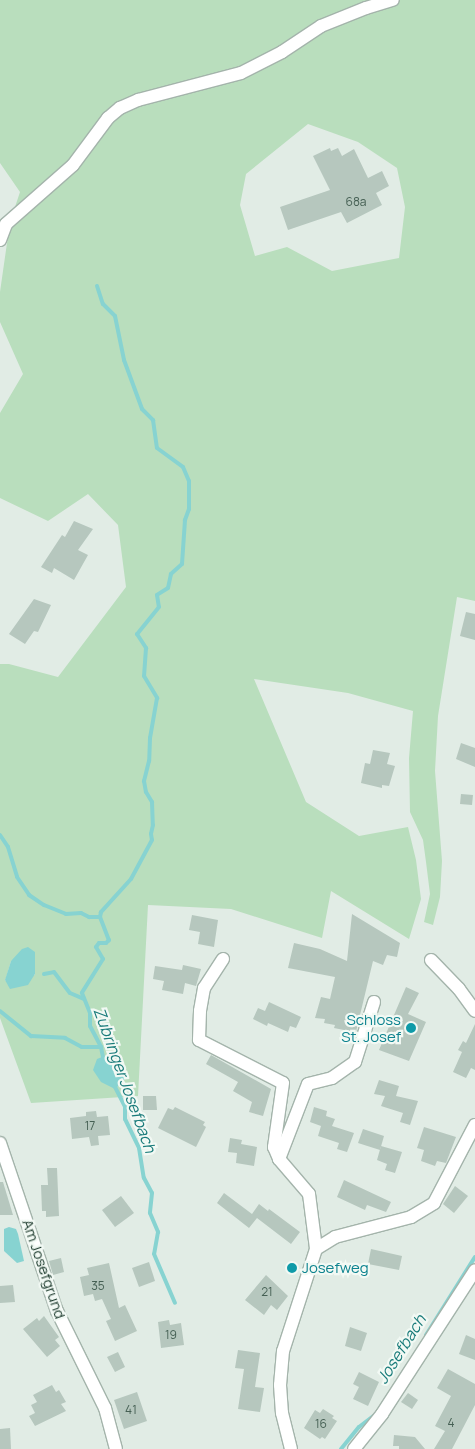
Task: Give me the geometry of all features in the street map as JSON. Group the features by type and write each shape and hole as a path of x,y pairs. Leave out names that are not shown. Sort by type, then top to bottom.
{"street":[{"path":"0,240 6,224 73,165 108,118 120,108 138,100 241,73 282,52 321,26 366,8 393,0"},
{"path":"223,959 204,988 200,1011 199,1040 283,1083 274,1147 279,1159 309,1194 316,1249 283,1351 280,1385 282,1413 291,1449"},
{"path":"431,960 460,990 475,1011"},
{"path":"279,1159 308,1084 332,1078 355,1062 374,1002"},
{"path":"316,1249 335,1237 411,1217 434,1203 475,1125"},
{"name":"Am Josefgrund","path":"0,1143 57,1311 105,1408 116,1449"},
{"path":"354,1449 382,1414 475,1270"}],"green space":[{"path":"0,0 475,0 475,601 457,597 438,716 435,771 442,861 440,897 433,925 424,922 430,894 426,862 423,840 410,812 409,758 413,711 348,693 254,679 306,802 359,836 408,827 416,860 421,899 409,939 331,891 322,938 231,909 148,905 138,1096 31,1103 0,1018 0,664 9,664 58,677 126,587 118,525 88,494 48,521 0,498 0,413 23,374 0,322 0,292 10,222 20,192 0,163","holes":["308,124 358,142 397,168 405,207 399,258 332,271 287,247 255,256 240,205 246,174","35,952 35,975 5,981 11,961"]}],"water":[{"path":"28,947 35,952 35,974 28,985 10,989 5,980 11,961 22,949"},
{"path":"102,1057 111,1058 122,1066 127,1077 115,1089 101,1082 93,1070 97,1059"},
{"path":"9,1227 16,1229 24,1261 17,1263 4,1251 4,1229"}],"building":[{"path":"330,148 331,151 338,148 342,156 354,149 368,178 382,171 389,186 376,193 382,205 347,223 341,212 288,230 280,207 330,190 313,156"},
{"path":"74,521 93,529 78,550 88,555 74,580 54,568 52,573 41,567 62,535 65,537"},
{"path":"34,599 51,605 38,632 34,631 25,644 9,634"},
{"path":"466,612 475,614 475,640 460,636"},
{"path":"461,743 475,748 475,767 456,759"},
{"path":"373,750 390,753 387,764 395,766 389,786 382,785 382,788 361,783 365,763 370,764"},
{"path":"461,794 473,795 472,805 460,804"},
{"path":"352,914 400,943 397,957 387,955 383,965 373,961 354,1040 343,1037 344,1030 334,1028 335,1025 324,1023 325,1019 315,1018 321,997 330,999 335,977 288,968 294,943 320,949 347,961"},
{"path":"192,915 218,920 214,947 198,944 200,932 189,930"},
{"path":"183,965 201,969 196,986 185,983 183,994 162,990 164,981 153,979 155,966 182,970"},
{"name":"Schloss St. Josef","path":"406,987 419,993 408,1014 426,1022 409,1061 379,1050"},
{"path":"269,1002 301,1017 296,1028 290,1026 288,1032 268,1023 267,1026 253,1019 258,1008 265,1011"},
{"path":"475,1024 475,1070 471,1068 466,1078 453,1072 462,1052 458,1050 463,1041 466,1043"},
{"path":"211,1055 271,1089 263,1116 249,1112 252,1102 233,1091 238,1082 206,1064"},
{"path":"379,1080 399,1086 396,1096 418,1101 410,1125 400,1122 403,1113 381,1106 385,1096 374,1094"},
{"path":"143,1096 156,1096 157,1110 143,1110"},
{"path":"175,1107 205,1122 203,1125 206,1127 196,1147 158,1128 168,1108 173,1110"},
{"path":"314,1107 327,1111 326,1116 335,1119 332,1126 354,1133 347,1152 337,1149 339,1143 318,1136 321,1126 310,1122"},
{"path":"96,1111 97,1117 108,1116 110,1135 98,1136 99,1145 91,1146 89,1137 72,1139 70,1118 86,1116 86,1112"},
{"path":"424,1127 456,1137 446,1163 437,1161 435,1166 421,1161 424,1150 417,1148"},
{"path":"363,1129 384,1136 380,1150 358,1143"},
{"path":"230,1138 242,1140 241,1144 257,1147 254,1166 236,1163 237,1153 228,1152"},
{"path":"381,1146 402,1152 395,1173 385,1170 387,1164 377,1160"},
{"path":"47,1168 57,1168 59,1216 46,1217 46,1211 42,1211 41,1185 48,1185"},
{"path":"344,1180 391,1202 386,1212 367,1205 365,1210 337,1197"},
{"path":"0,1182 3,1182 13,1215 0,1215"},
{"path":"455,1186 468,1196 454,1213 443,1204"},
{"path":"224,1193 252,1214 259,1204 268,1211 269,1209 300,1232 291,1244 257,1218 249,1228 217,1203"},
{"path":"121,1196 134,1213 115,1227 102,1210"},
{"path":"371,1249 402,1256 399,1270 368,1264"},
{"path":"61,1258 64,1272 53,1275 49,1261"},
{"path":"149,1262 155,1281 139,1287 132,1268"},
{"path":"109,1263 119,1308 125,1305 137,1331 115,1341 106,1321 111,1319 102,1299 95,1301 93,1294 84,1296 80,1277 89,1275 87,1268"},
{"path":"266,1275 288,1296 277,1310 271,1305 264,1315 245,1300"},
{"path":"13,1285 15,1302 0,1303 0,1286"},
{"path":"44,1316 59,1337 55,1340 60,1346 47,1357 23,1329 37,1318 39,1321"},
{"path":"169,1320 170,1325 181,1323 184,1345 161,1348 158,1322"},
{"path":"350,1327 367,1333 361,1351 345,1346"},
{"path":"466,1335 475,1339 475,1360 459,1354"},
{"path":"238,1350 260,1353 255,1387 264,1388 260,1412 238,1409 244,1369 235,1368"},
{"path":"118,1352 125,1367 115,1372 107,1357"},
{"path":"448,1369 475,1384 475,1405 452,1449 434,1449 445,1431 435,1426 451,1396 437,1388"},
{"path":"359,1372 379,1382 368,1406 353,1399 359,1387 353,1384"},
{"path":"52,1385 56,1392 59,1390 66,1402 61,1404 66,1411 35,1426 29,1416 35,1413 31,1405 37,1402 33,1395"},
{"path":"137,1392 147,1421 124,1429 114,1400"},
{"path":"408,1393 418,1400 412,1409 401,1402"},
{"path":"323,1409 334,1416 332,1418 337,1421 325,1439 322,1437 320,1439 304,1428 315,1410 320,1413"},
{"path":"10,1428 11,1449 0,1449 0,1429"},
{"path":"394,1435 415,1437 425,1449 399,1449 399,1446 393,1446"}],"waterway":[{"name":"Zubringer Josefbach","path":"97,286 103,304 115,316 124,360 142,409 153,420 157,448 183,467 189,481 189,509 185,520 182,564 171,574 168,588 157,595 159,607 137,634 146,648 144,676 157,698 150,738 149,761 144,781 146,792 152,802 152,840 131,879 101,912 100,917 109,940 106,943 99,943 96,947 103,959 82,993 90,1013 90,1026 101,1047 104,1062"},
{"path":"0,835 8,847 17,877 29,895 44,905 66,914 81,913 89,917 100,917"},
{"path":"44,974 54,972 70,993 84,999"},
{"path":"0,1011 31,1036 65,1038 82,1047 101,1047"},
{"name":"Zubringer Josefbach","path":"114,1085 125,1107 125,1119 139,1148 144,1178 152,1193 150,1213 158,1232 154,1254 175,1303"},
{"name":"Josefbach","path":"426,1335 475,1257"},
{"name":"Josefbach","path":"341,1449 359,1427 375,1415"}],"place":[{"name":"Schloss St. Josef","path":"411,1028"},
{"name":"Josefweg","path":"292,1268"}]}
